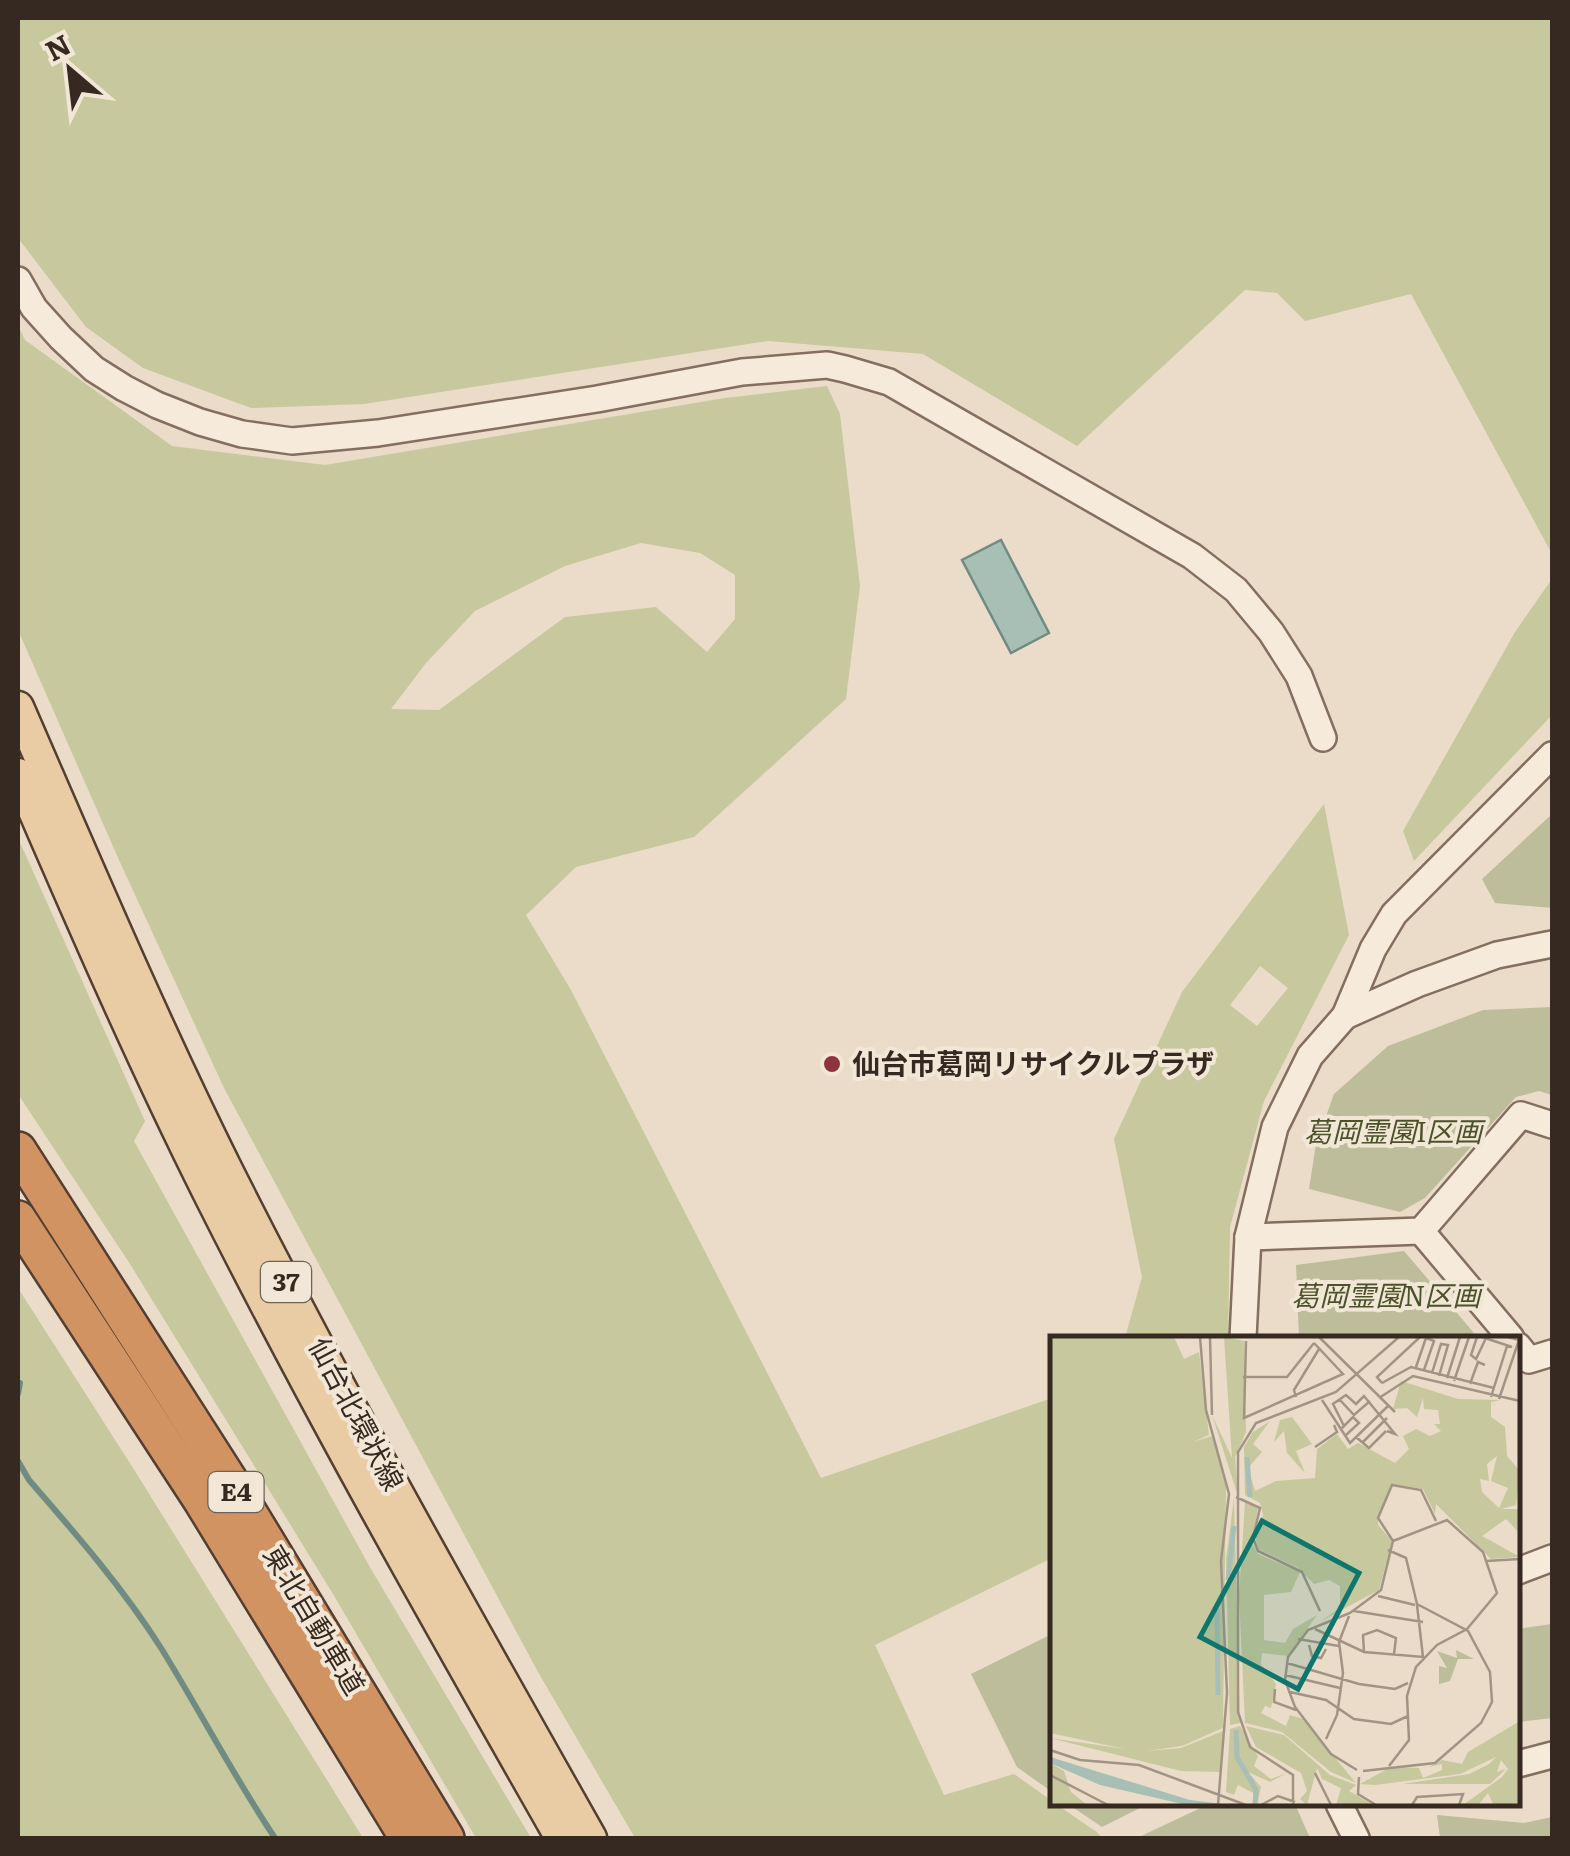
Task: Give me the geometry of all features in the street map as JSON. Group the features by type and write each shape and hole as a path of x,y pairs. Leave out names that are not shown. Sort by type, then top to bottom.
{"highway":[{"name":"東北自動車道","path":"18,1150 229,1480 446,1838"},
{"name":"東北自動車道","path":"18,1219 202,1501 408,1838"}],"main road":[{"name":"仙台北環状線","path":"18,707 135,975 228,1171 414,1522 591,1838"},
{"name":"仙台北環状線","path":"18,774 108,984 208,1193 389,1535 561,1838"}],"street":[{"path":"18,280 34,308 61,338 94,369 124,388 200,422 242,434 292,441 378,433 742,372 827,365 889,382 1192,556 1236,590 1271,632 1299,676 1323,738"},
{"path":"1243,1336 1248,1237 1275,1127 1310,1056 1345,1016 1373,948 1394,914 1552,755"},
{"path":"1345,1016 1497,955 1552,944"},
{"path":"1248,1237 1422,1231 1521,1115 1552,1125"},
{"path":"1422,1231 1509,1336"},
{"path":"1520,1348 1530,1360 1552,1354"},
{"path":"1520,1569 1552,1558"},
{"path":"1520,1763 1552,1755"},
{"path":"1339,1806 1356,1838"}],"green space":[{"path":"18,18 1552,18 1552,554 1411,294 1305,321 1277,293 1245,290 1077,446 923,354 768,341 364,404 251,408 143,368 86,327 18,238"},
{"path":"18,325 25,340 172,446 325,465 725,398 827,386 840,414 860,586 846,699 694,837 576,867 526,915 571,990 821,1478 1050,1399 1050,1559 875,1645 944,1795 1014,1774 1050,1800 1050,1806 1059,1806 1101,1838 635,1838 538,1672 224,1088 18,630","holes":["641,543 700,553 735,575 735,619 707,652 656,607 565,617 439,710 391,709 426,663 475,611 565,566"]},
{"path":"1552,579 1552,715 1414,861 1403,831 1515,632"},
{"path":"1324,804 1349,935 1264,1101 1230,1227 1228,1336 1126,1336 1142,1277 1114,1139 1182,992","holes":["1260,966 1288,988 1257,1026 1230,1005"]},
{"path":"1552,814 1552,908 1495,903 1482,879"},
{"path":"18,838 145,1121 134,1141 371,1569 531,1838 476,1838 333,1594 130,1264 18,1094"},
{"name":"葛岡霊園I区画","path":"1552,1007 1552,1095 1539,1091 1516,1097 1425,1198 1400,1212 1309,1189 1316,1144 1334,1094 1388,1046 1483,1010"},
{"name":"葛岡霊園N区画","path":"1404,1251 1474,1333 1299,1336 1296,1265"},
{"path":"18,1288 133,1468 363,1838 18,1838"},
{"path":"1552,1624 1552,1718 1520,1722 1520,1629"},
{"path":"1050,1635 1050,1791 1017,1767 971,1674"},
{"path":"1071,1806 1144,1806 1102,1827"},
{"path":"1205,1806 1296,1806 1310,1838 1137,1838"},
{"path":"1437,1815 1524,1823 1552,1817 1552,1838 1440,1838"}],"shaded area":[{"path":"1001,540 1049,633 1011,653 962,560"}],"waterway":[{"path":"18,1394 20,1383"},
{"path":"18,1461 146,1626 275,1838"}],"place":[{"name":"仙台市葛岡リサイクルプラザ","path":"832,1064"}]}
